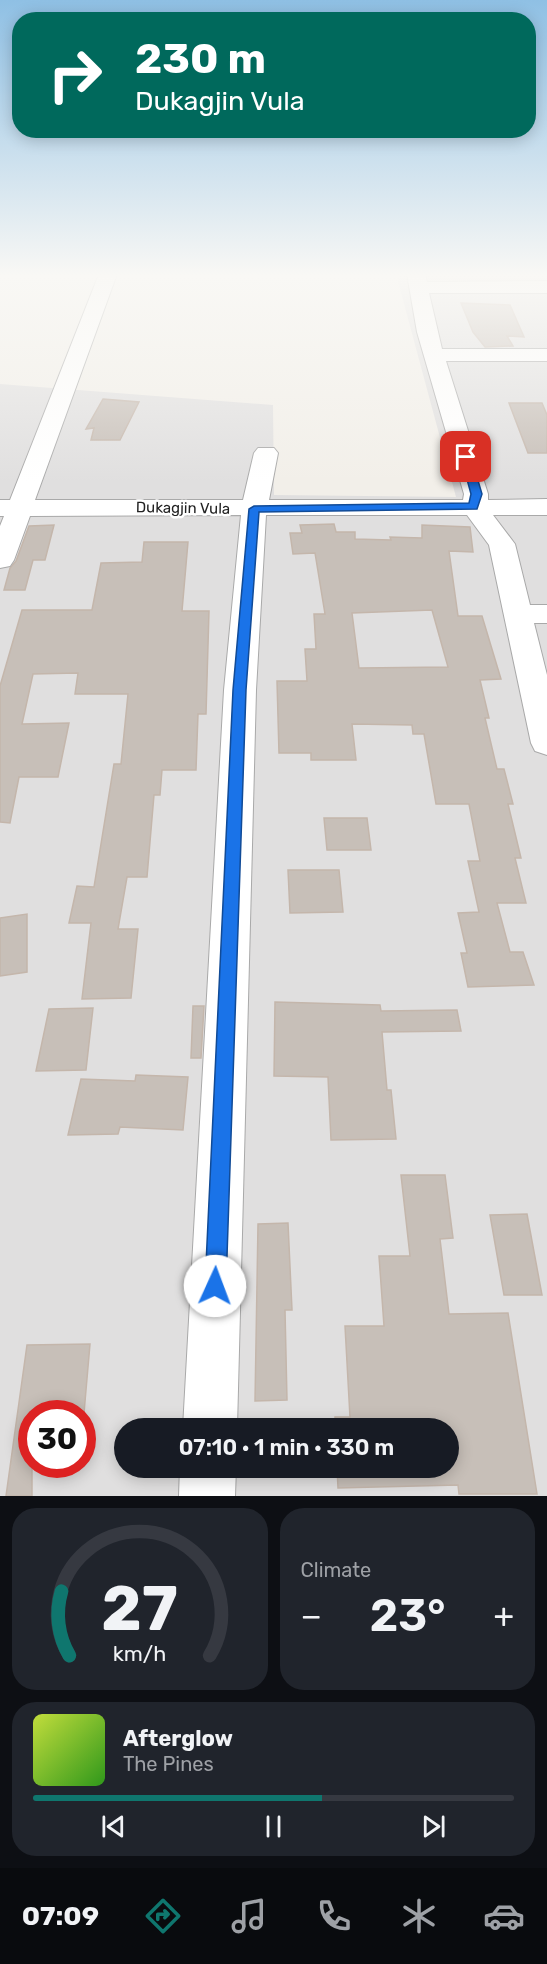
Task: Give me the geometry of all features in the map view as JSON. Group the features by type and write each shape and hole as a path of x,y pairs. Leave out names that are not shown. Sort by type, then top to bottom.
{"street":[{"path":"0,560 10,508 79,344"},
{"path":"432,344 476,494 474,507 502,544 547,743"},
{"path":"435,355 547,355"},
{"path":"210,1418 240,690 254,509 266,453"},
{"name":"Dukagjin Vula","path":"10,508 547,507"},
{"path":"517,614 547,614"},
{"path":"207,1496 208,1478"}],"shaded area":[{"path":"415,344 547,344 547,1496 0,1496 0,384 273,405 274,495 456,497"}],"building":[{"path":"482,344 512,344 513,346 485,347"},
{"path":"103,399 139,402 120,440 91,440 94,428 86,429"},
{"path":"509,403 542,403 547,415 547,453 528,453"},
{"path":"334,524 336,532 355,532 355,539 391,540 390,537 422,538 422,525 470,527 473,552 449,551 458,616 482,616 501,679 480,680 489,718 485,718 497,769 504,769 513,804 508,804 521,858 515,858 526,903 497,903 510,952 523,952 534,985 468,987 461,953 467,953 458,913 479,912 468,861 480,861 469,804 436,804 424,734 413,734 412,725 352,724 356,760 311,760 311,753 279,753 277,681 307,681 305,649 316,649 314,614 325,614 315,553 293,554 290,533 302,533 300,525","holes":["432,610 448,667 359,668 352,613"]},
{"path":"54,525 45,560 33,560 25,590 4,590 10,568 16,561 29,526"},
{"path":"144,542 188,542 182,611 209,611 206,714 198,714 196,770 162,770 160,795 154,795 147,877 127,877 118,929 138,929 131,998 82,999 91,923 69,923 77,886 94,887 114,764 121,764 128,694 75,694 78,673 33,674 22,724 69,723 58,777 19,777 10,823 0,822 0,686 22,610 92,610 101,563 142,562"},
{"path":"324,818 367,818 371,850 327,850"},
{"path":"288,870 339,870 343,912 290,913"},
{"path":"27,914 27,972 0,976 0,918"},
{"path":"275,1002 380,1005 381,1011 457,1010 461,1031 382,1032 387,1090 391,1090 396,1139 331,1140 328,1077 274,1076"},
{"path":"193,1006 204,1006 201,1058 191,1058"},
{"path":"93,1008 86,1070 36,1071 49,1009"},
{"path":"136,1075 188,1077 183,1130 120,1127 118,1134 68,1135 81,1079 135,1081"},
{"path":"401,1175 445,1175 453,1238 440,1239 449,1314 508,1313 537,1494 459,1494 458,1485 338,1488 338,1478 459,1478 459,1418 335,1418 350,1417 345,1326 384,1326 379,1256 410,1256"},
{"path":"527,1214 542,1295 504,1295 490,1215"},
{"path":"288,1223 292,1310 285,1310 287,1400 255,1401 258,1224"},
{"path":"90,1344 85,1400 19,1400 27,1345"},
{"path":"18,1410 18,1478 32,1478 32,1496 6,1496"}],"route":[{"path":"215,1286 240,690 254,509 474,507 476,494 466,457"}]}
